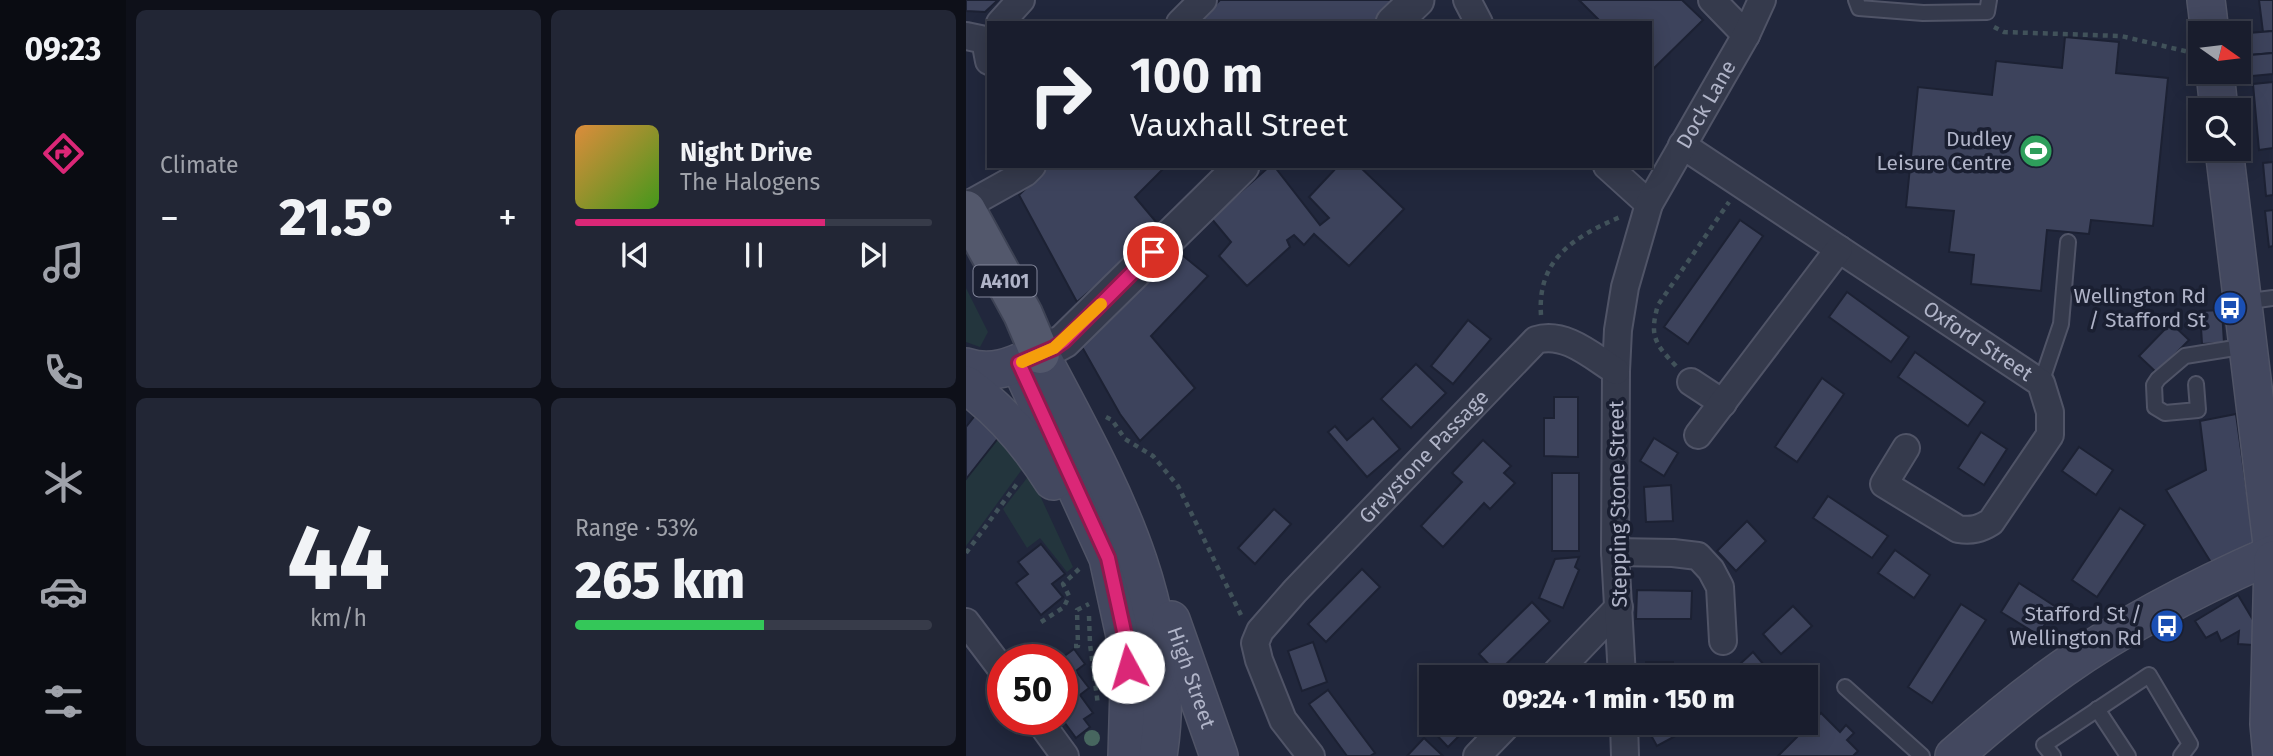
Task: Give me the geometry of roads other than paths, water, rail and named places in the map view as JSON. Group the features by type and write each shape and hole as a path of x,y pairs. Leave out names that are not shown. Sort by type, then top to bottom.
{"main road":[{"path":"2206,0 2209,21"},
{"path":"1954,756 2007,710 2064,667 2130,626 2216,579 2273,553 2248,346 2258,300 2227,161"},
{"name":"A4101","path":"966,210 980,275 1030,359"},
{"path":"966,367 978,371 994,371 1030,359"},
{"path":"1030,359 1108,558 1127,645 1127,756"},
{"path":"1030,359 1111,490 1141,563 1162,658 1162,733 1158,756"},
{"path":"966,385 1007,419 1034,450 1058,490 1098,536"},
{"path":"2272,756 2269,724 2273,559"},
{"name":"High Street","path":"1141,563 1170,616 1219,756"}],"street":[{"path":"1002,21 1021,0"},
{"path":"1182,21 1203,0"},
{"path":"1395,21 1417,0"},
{"path":"1467,0 1478,21"},
{"path":"1712,0 1746,35"},
{"name":"Dock Lane","path":"1618,330 1625,287 1649,204 1746,35 1762,0"},
{"name":"Oxford Street","path":"1682,145 2040,383 2050,412 2050,435 1991,522 1982,528 1969,531 1958,529 1884,484 1906,449"},
{"path":"966,210 1030,168"},
{"path":"1030,359 1054,348 1071,334 1240,168"},
{"path":"1609,168 1649,204"},
{"path":"1698,435 1839,249"},
{"name":"Stepping Stone Street","path":"1618,330 1615,552 1621,665"},
{"name":"Greystone Passage","path":"1311,756 1283,720 1259,660 1255,643 1260,631 1295,591 1536,340 1548,336 1565,340 1616,371"},
{"path":"1690,382 1723,403"},
{"path":"1615,552 1698,556 1711,570 1720,587 1723,641"},
{"path":"1563,665 1619,607"},
{"path":"966,621 987,649"},
{"path":"1050,735 1065,756"},
{"path":"1477,756 1497,735"}],"lane":[{"path":"1856,0 1859,8 1924,6 1965,12 1987,12 1989,0"},
{"path":"2040,383 2061,324 2068,242"},
{"path":"2196,384 2198,410 2165,414 2155,407 2154,385 2185,356 2248,346"},
{"path":"2053,756 2044,745 2148,675 2190,744 2181,756"},
{"path":"1845,687 1923,756"},
{"path":"2097,709 2128,756"}],"place":[{"name":"Dudley Leisure Centre","path":"2036,151"},
{"name":"Wellington Rd / Stafford St","path":"2230,308"},
{"name":"Stafford St / Wellington Rd","path":"2167,626"}]}
